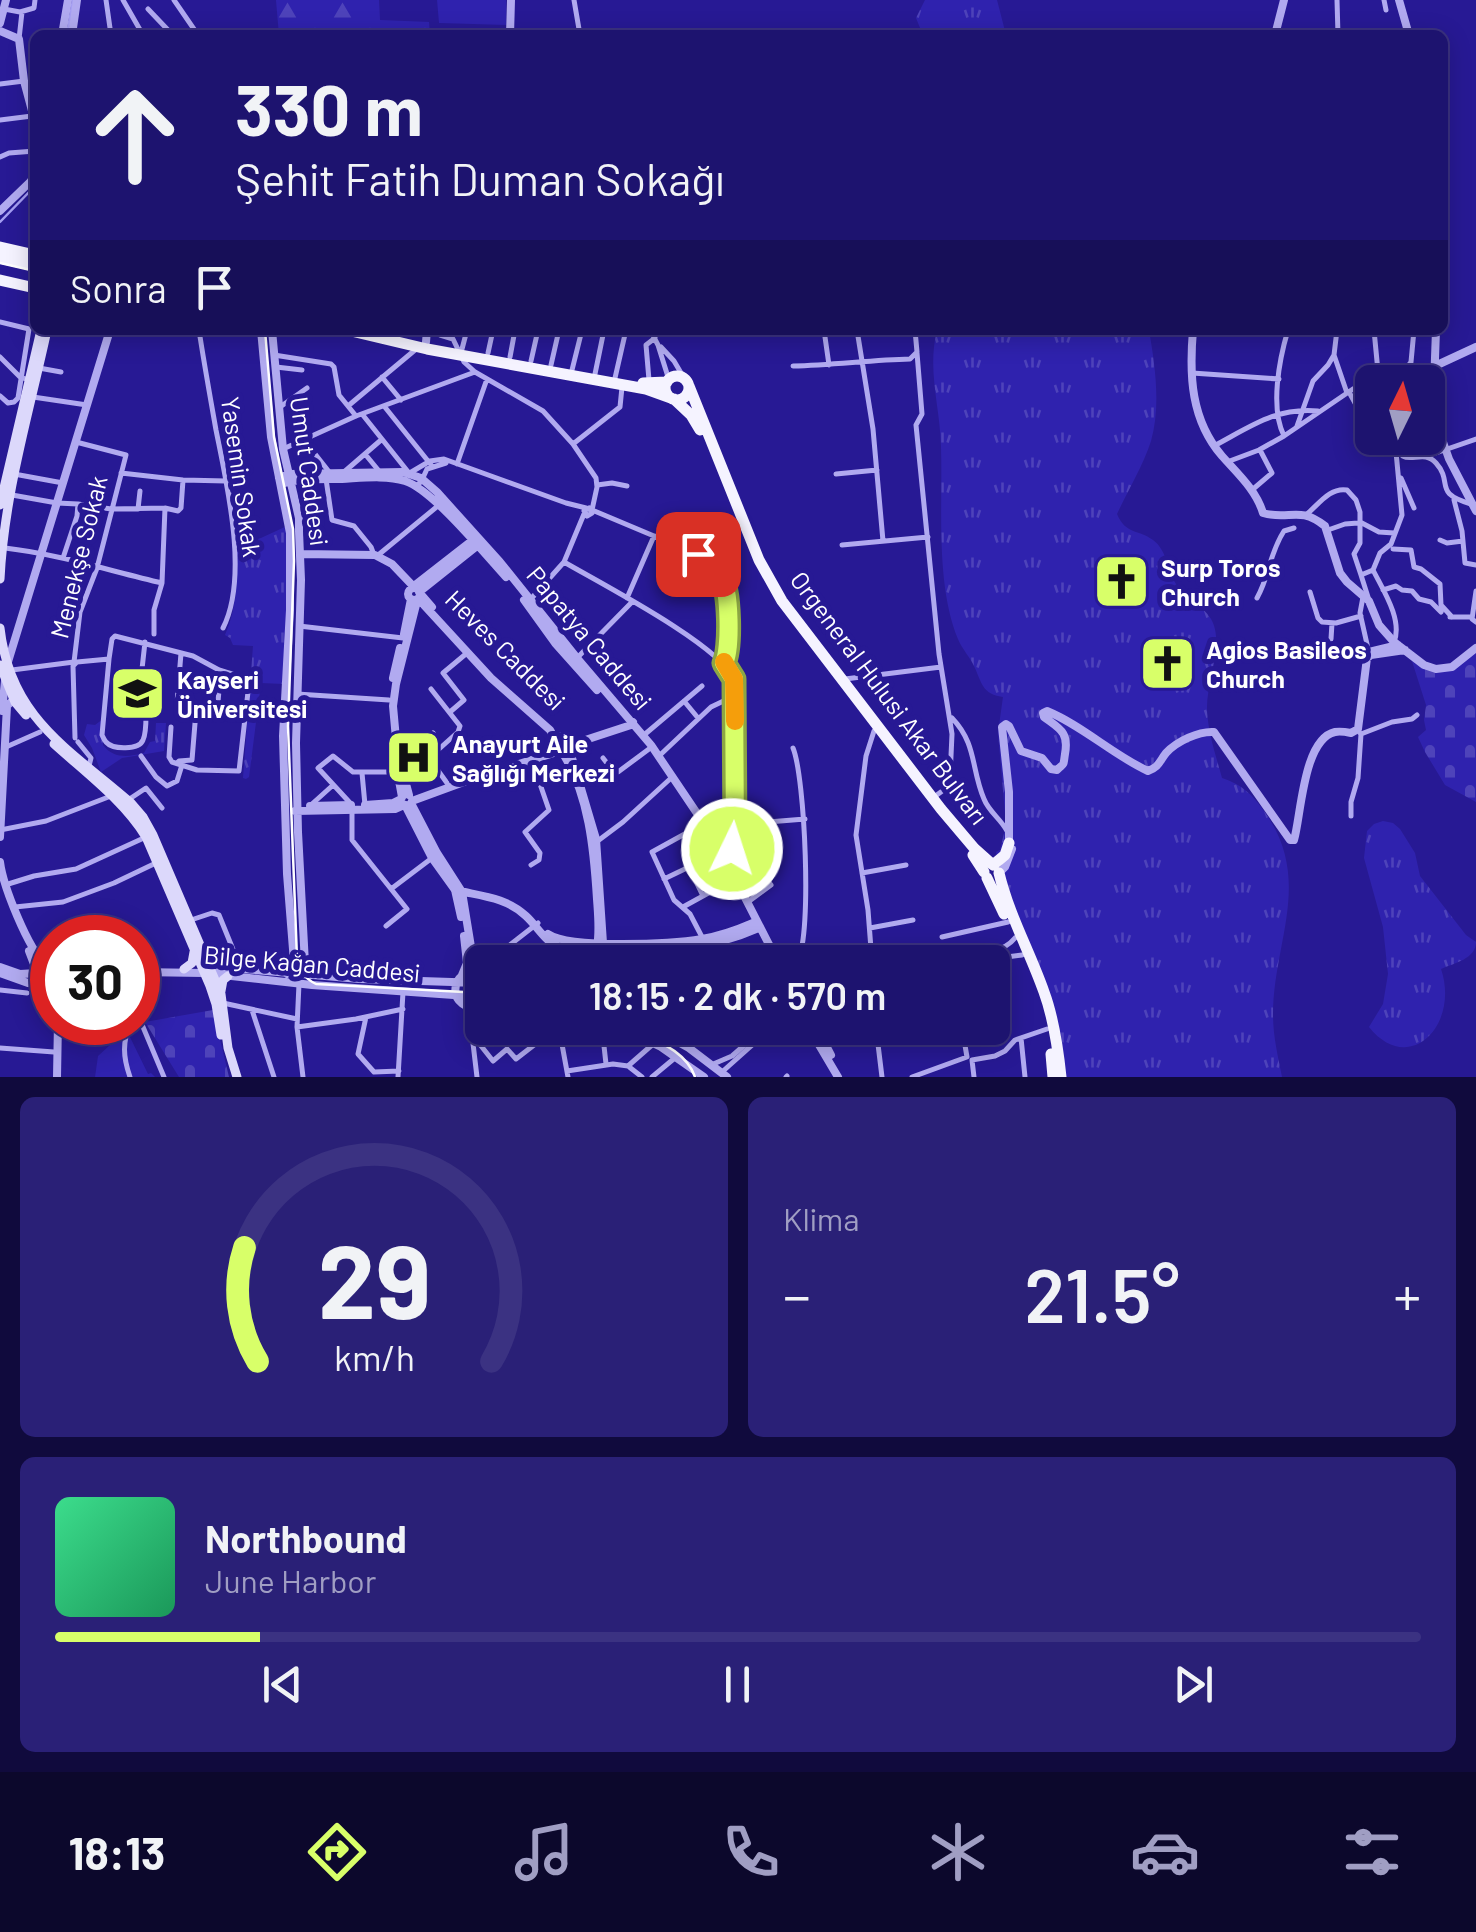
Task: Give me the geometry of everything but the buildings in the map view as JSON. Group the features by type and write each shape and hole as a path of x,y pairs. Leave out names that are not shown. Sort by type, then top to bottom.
{"main road":[{"path":"0,247 30,254"},
{"path":"0,258 30,265"},
{"path":"0,272 30,279"},
{"path":"0,280 30,287"},
{"path":"0,505 24,378 42,335"},
{"path":"0,579 10,495 43,335"},
{"path":"426,337 460,351 619,381 649,383 677,376 687,382 686,396 673,399 661,392 619,381 595,374 460,351"},
{"path":"668,381 666,390 673,399"},
{"name":"Orgeneral Hulusi Akar Bulvarı","path":"687,382 759,560 782,601 991,872 1046,995 1062,1077"},
{"name":"Orgeneral Hulusi Akar Bulvarı","path":"673,399 698,425 753,563 780,607 874,731 991,872 1042,1008 1053,1077"},
{"path":"0,628 7,672 16,696 40,732 84,763 135,819 158,862 194,949 222,998"},
{"path":"16,696 48,732 143,817 190,920 234,1077"},
{"path":"980,854 1004,851 1009,834"},
{"path":"991,872 1003,856 1009,834"},
{"path":"184,968 192,964 194,949"},
{"path":"228,976 222,982 222,998 234,1077"}],"street":[{"path":"2,12 34,8 35,0"},
{"path":"63,30 68,0"},
{"path":"73,30 77,0"},
{"path":"106,0 111,30"},
{"path":"122,0 140,30"},
{"path":"174,0 195,30"},
{"path":"510,30 511,0"},
{"path":"574,0 579,30"},
{"path":"1276,30 1284,0"},
{"path":"1337,0 1338,30"},
{"path":"1384,0 1386,10"},
{"path":"1398,0 1407,30"},
{"path":"148,8 167,30"},
{"path":"22,12 19,38 30,103"},
{"path":"0,31 19,38"},
{"path":"0,84 24,81"},
{"path":"0,120 30,118"},
{"path":"1,156 30,152"},
{"path":"0,211 30,182"},
{"path":"0,322 29,328 24,378 18,396 6,403 0,396"},
{"path":"108,335 7,672 0,833 46,822 111,796"},
{"name":"Yasemin Sokak","path":"200,335 232,523 235,586 224,628"},
{"name":"Umut Caddesi","path":"260,335 270,424 299,518 297,809 305,964 311,975"},
{"name":"Umut Caddesi","path":"272,335 290,533 284,721 287,874 294,966 287,974"},
{"path":"466,335 460,351 464,362 543,411 592,470 597,485 564,562 530,600"},
{"path":"488,353 492,335"},
{"path":"510,357 514,335"},
{"path":"531,361 537,335"},
{"path":"551,365 558,335"},
{"path":"572,370 581,335"},
{"path":"595,374 603,335"},
{"path":"573,444 620,407 625,335"},
{"path":"653,335 687,382"},
{"path":"825,335 829,365"},
{"path":"858,335 884,540"},
{"path":"915,335 922,414 916,425 952,754 950,778 934,797"},
{"path":"1193,335 1192,373 1198,412 1214,446 1252,490 1264,514 1307,514 1328,530 1340,571 1366,599"},
{"path":"1284,436 1276,413 1287,335"},
{"path":"1297,427 1314,378 1334,355 1336,335"},
{"path":"1374,335 1377,365"},
{"path":"1408,365 1414,335"},
{"path":"1434,365 1436,335"},
{"path":"348,406 426,337"},
{"path":"657,342 668,381"},
{"path":"649,383 646,345 657,342"},
{"path":"1436,365 1476,347"},
{"path":"793,366 908,359 916,353"},
{"path":"274,355 330,364 339,395 413,478"},
{"path":"1334,355 1355,404"},
{"path":"0,358 24,378"},
{"path":"276,367 302,370"},
{"path":"39,368 61,372"},
{"path":"283,449 359,415 475,372"},
{"path":"1192,373 1279,379"},
{"path":"382,377 401,400"},
{"path":"454,463 487,379"},
{"path":"280,407 307,388"},
{"path":"1228,462 1260,450 1355,389"},
{"path":"33,397 87,406"},
{"path":"384,406 431,463"},
{"path":"1214,446 1276,413 1321,411"},
{"path":"342,474 382,439"},
{"path":"1474,508 1445,449 1476,439"},
{"path":"304,440 328,477 332,520 354,526 375,556"},
{"name":"Menekşe Sokak","path":"7,672 74,662 80,612 126,455 76,442"},
{"path":"1252,490 1272,473 1260,450"},
{"path":"365,454 381,473"},
{"path":"1397,455 1402,513 1392,547 1397,558"},
{"path":"1404,455 1426,456 1437,464 1454,500 1465,563 1476,565"},
{"path":"328,477 381,473 413,478 441,459 682,543 719,574 724,584 729,635 724,663"},
{"path":"285,479 413,478 431,463"},
{"path":"836,474 877,470"},
{"path":"121,472 226,481"},
{"path":"14,474 63,483"},
{"path":"1400,475 1414,508"},
{"name":"Papatya Caddesi","path":"413,478 477,541 567,657 644,735 702,819 766,945"},
{"name":"Papatya Caddesi","path":"413,478 530,600 631,723 722,857"},
{"path":"10,495 112,509 180,510 183,480"},
{"path":"597,485 609,482 627,486"},
{"path":"1307,514 1320,499 1344,488 1357,503 1360,543 1354,554 1366,599 1379,625 1399,646 1427,667 1442,669 1476,648"},
{"path":"138,509 140,491"},
{"path":"228,492 245,508 250,522"},
{"path":"1454,500 1474,508"},
{"path":"64,558 78,504"},
{"path":"300,557 375,556 439,506"},
{"path":"154,634 154,610 162,584 165,508"},
{"path":"1257,598 1274,547 1284,531 1285,515"},
{"path":"1328,530 1359,523 1379,532 1394,532"},
{"path":"1284,531 1294,528"},
{"path":"576,658 629,600 654,536"},
{"path":"842,546 928,537"},
{"path":"1440,540 1463,541"},
{"path":"465,1005 457,997 459,979 467,964 459,890 432,858 407,800 389,727 389,700 414,592 477,541"},
{"path":"2,547 42,552 162,584"},
{"path":"1399,646 1398,632 1374,570 1380,553 1392,547 1411,550 1414,567 1440,584 1441,605 1452,617"},
{"name":"Heves Caddesi","path":"375,556 392,564 467,652 562,745 595,843 601,945"},
{"name":"Heves Caddesi","path":"300,557 374,558 393,570 562,745"},
{"path":"564,562 662,620 724,663 734,679 735,864 730,874 703,896 682,907"},
{"path":"1328,565 1340,571"},
{"path":"1360,575 1374,570"},
{"path":"1383,590 1396,586 1412,591 1448,617 1474,620 1476,591"},
{"path":"414,592 394,699 399,758 407,800 459,890 471,945"},
{"path":"1310,592 1322,622 1361,616"},
{"path":"1350,816 1358,778 1358,732 1368,657 1361,616 1366,599"},
{"path":"1331,638 1332,623"},
{"path":"299,626 403,638"},
{"path":"146,715 140,745 113,746 104,741 113,636 198,658 219,670 246,677 249,684 239,772 197,770 172,762 171,727"},
{"path":"142,668 145,642"},
{"path":"1368,657 1399,646"},
{"path":"450,712 464,700 444,673 467,652"},
{"path":"181,653 177,705 245,720"},
{"path":"84,763 77,740 74,665 109,659"},
{"path":"842,679 941,667"},
{"path":"217,714 220,678"},
{"path":"644,735 702,686"},
{"path":"432,689 459,724 458,732 429,758 447,783"},
{"path":"297,694 389,700"},
{"path":"2,748 7,706 16,696"},
{"path":"659,756 716,704 734,696"},
{"path":"684,701 699,718"},
{"path":"141,756 167,786 176,782 179,761 192,760 196,711"},
{"path":"991,872 1005,867 1012,848 1002,727 1006,724 1021,751 1042,758 1051,769 1059,770 1067,739 1044,717 1045,712 1068,721 1148,771 1157,768 1176,745 1202,732 1212,732 1292,841 1296,838 1306,774 1330,734 1358,732 1410,720 1417,714"},
{"path":"950,716 963,730 971,749 982,796 1009,834"},
{"path":"297,809 395,809 447,783 631,723"},
{"path":"871,945 856,830 866,756 874,731"},
{"path":"2,748 40,732"},
{"path":"399,758 433,733"},
{"path":"286,809 393,804 527,761 562,745"},
{"path":"793,748 800,771 805,819 803,945"},
{"path":"604,758 618,772 649,749"},
{"path":"386,926 407,909 352,840 352,808 318,768 333,756 350,771 398,772"},
{"path":"527,761 549,810 525,832 541,855 532,864"},
{"path":"362,773 365,805"},
{"path":"595,843 670,779"},
{"path":"310,806 332,786"},
{"path":"128,800 146,788 162,808"},
{"path":"722,857 768,822 805,819"},
{"path":"701,825 652,852 674,900 694,920 703,939"},
{"path":"3,883 76,869 146,837"},
{"name":"Heves Caddesi","path":"595,843 601,945"},
{"path":"391,889 432,858"},
{"path":"0,862 3,883 30,954"},
{"path":"15,908 63,902 158,862"},
{"path":"862,874 906,866"},
{"path":"664,880 689,867 703,896"},
{"path":"748,902 771,886 758,867"},
{"name":"Papatya Caddesi","path":"730,874 767,945"},
{"path":"3,883 30,943"},
{"path":"459,890 510,899 551,937 593,945"},
{"path":"190,920 218,915 241,969"},
{"path":"870,928 913,920"},
{"path":"942,937 1008,922"},
{"path":"511,945 536,925"},
{"path":"704,945 721,942 755,926"},
{"path":"622,945 683,942 755,926"},
{"path":"1009,945 1014,938"},
{"path":"1010,957 1022,955"},
{"name":"Bilge Kağan Caddesi","path":"160,969 207,970 298,984 465,997"},
{"name":"Bilge Kağan Caddesi","path":"160,970 241,969 465,980"},
{"path":"0,970 30,973"},
{"path":"0,970 30,983"},
{"path":"459,979 465,975"},
{"path":"298,984 296,1019 303,1077"},
{"path":"0,990 27,993"},
{"path":"366,1017 358,1054 374,1072 398,1074 404,992"},
{"path":"222,998 252,1010 296,1019"},
{"path":"297,1028 403,1009"},
{"path":"252,1010 274,1077"},
{"path":"912,1077 969,1059 995,1056 1021,1038 1047,1029"},
{"path":"1021,1038 1025,1077"},
{"path":"54,1045 55,1077"},
{"path":"55,1077 56,1045"},
{"path":"125,1045 124,1062 130,1077"},
{"path":"150,1045 164,1077"},
{"path":"474,1045 477,1077"},
{"path":"478,1045 493,1061 508,1048 516,1059 535,1045"},
{"path":"561,1045 568,1074 606,1064 628,1066 642,1077"},
{"path":"604,1045 606,1064"},
{"path":"628,1066 651,1045"},
{"path":"656,1045 701,1076 711,1064 732,1056 746,1045"},
{"path":"681,1045 722,1075 751,1045"},
{"path":"819,1045 838,1076"},
{"path":"824,1045 838,1076"},
{"path":"878,1045 882,1077"},
{"path":"966,1045 974,1077"},
{"path":"0,1048 54,1052"},
{"path":"652,1077 676,1057"}],"green space":[{"path":"276,0 379,0 380,20 429,22 430,30 279,30"},
{"path":"437,0 506,0 506,25 439,23"},
{"path":"925,0 997,0 1005,30 921,30 916,18"},
{"path":"936,335 1150,335 1156,386 1154,428 1144,460 1117,514 1128,529 1158,545 1178,587 1211,619 1216,651 1207,710 1222,778 1251,795 1279,837 1289,887 1273,1015 1282,1077 1065,1077 996,852 1000,850 1006,825 998,733 1003,697 991,693 981,682 958,639 946,594"},
{"path":"287,526 285,684 261,683 246,779 243,778 253,646 233,645 225,635 236,591 235,545"},
{"path":"1476,651 1476,802 1445,785 1418,737 1426,730 1426,705 1411,658 1435,671"},
{"path":"103,719 103,745 112,753 144,753 150,742 155,741 156,723 166,723 164,751 122,758 101,772 84,735 87,724 95,725"},
{"path":"1383,821 1400,829 1415,853 1420,876 1466,935 1476,942 1472,953 1441,969 1445,990 1437,1025 1427,1038 1400,1047 1384,1041 1369,1027 1383,1004 1388,974 1383,927 1364,858 1367,831"},
{"path":"213,1010 229,1077 179,1077 159,1045 160,1019"},
{"path":"110,1045 134,1045 148,1074 155,1077 95,1077 98,1056"}],"waterway":[{"path":"68,30 73,0"},
{"path":"0,222 30,191"}],"tram line":[{"path":"0,263 30,270"},
{"path":"265,335 274,437 293,529 288,726 299,967 316,984 465,992"},
{"path":"664,1045 684,1060 695,1077"}],"slow traffic":[{"path":"724,662 734,679 735,721"}],"place":[{"name":"Surp Toros Church","path":"1122,582"},
{"name":"Agios Basileos Church","path":"1167,664"},
{"name":"Kayseri Üniversitesi","path":"138,694"},
{"name":"Anayurt Aile Sağlığı Merkezi","path":"413,758"}],"route":[{"path":"698,554 723,578 724,584 729,635 724,663 734,679 732,849"}]}
